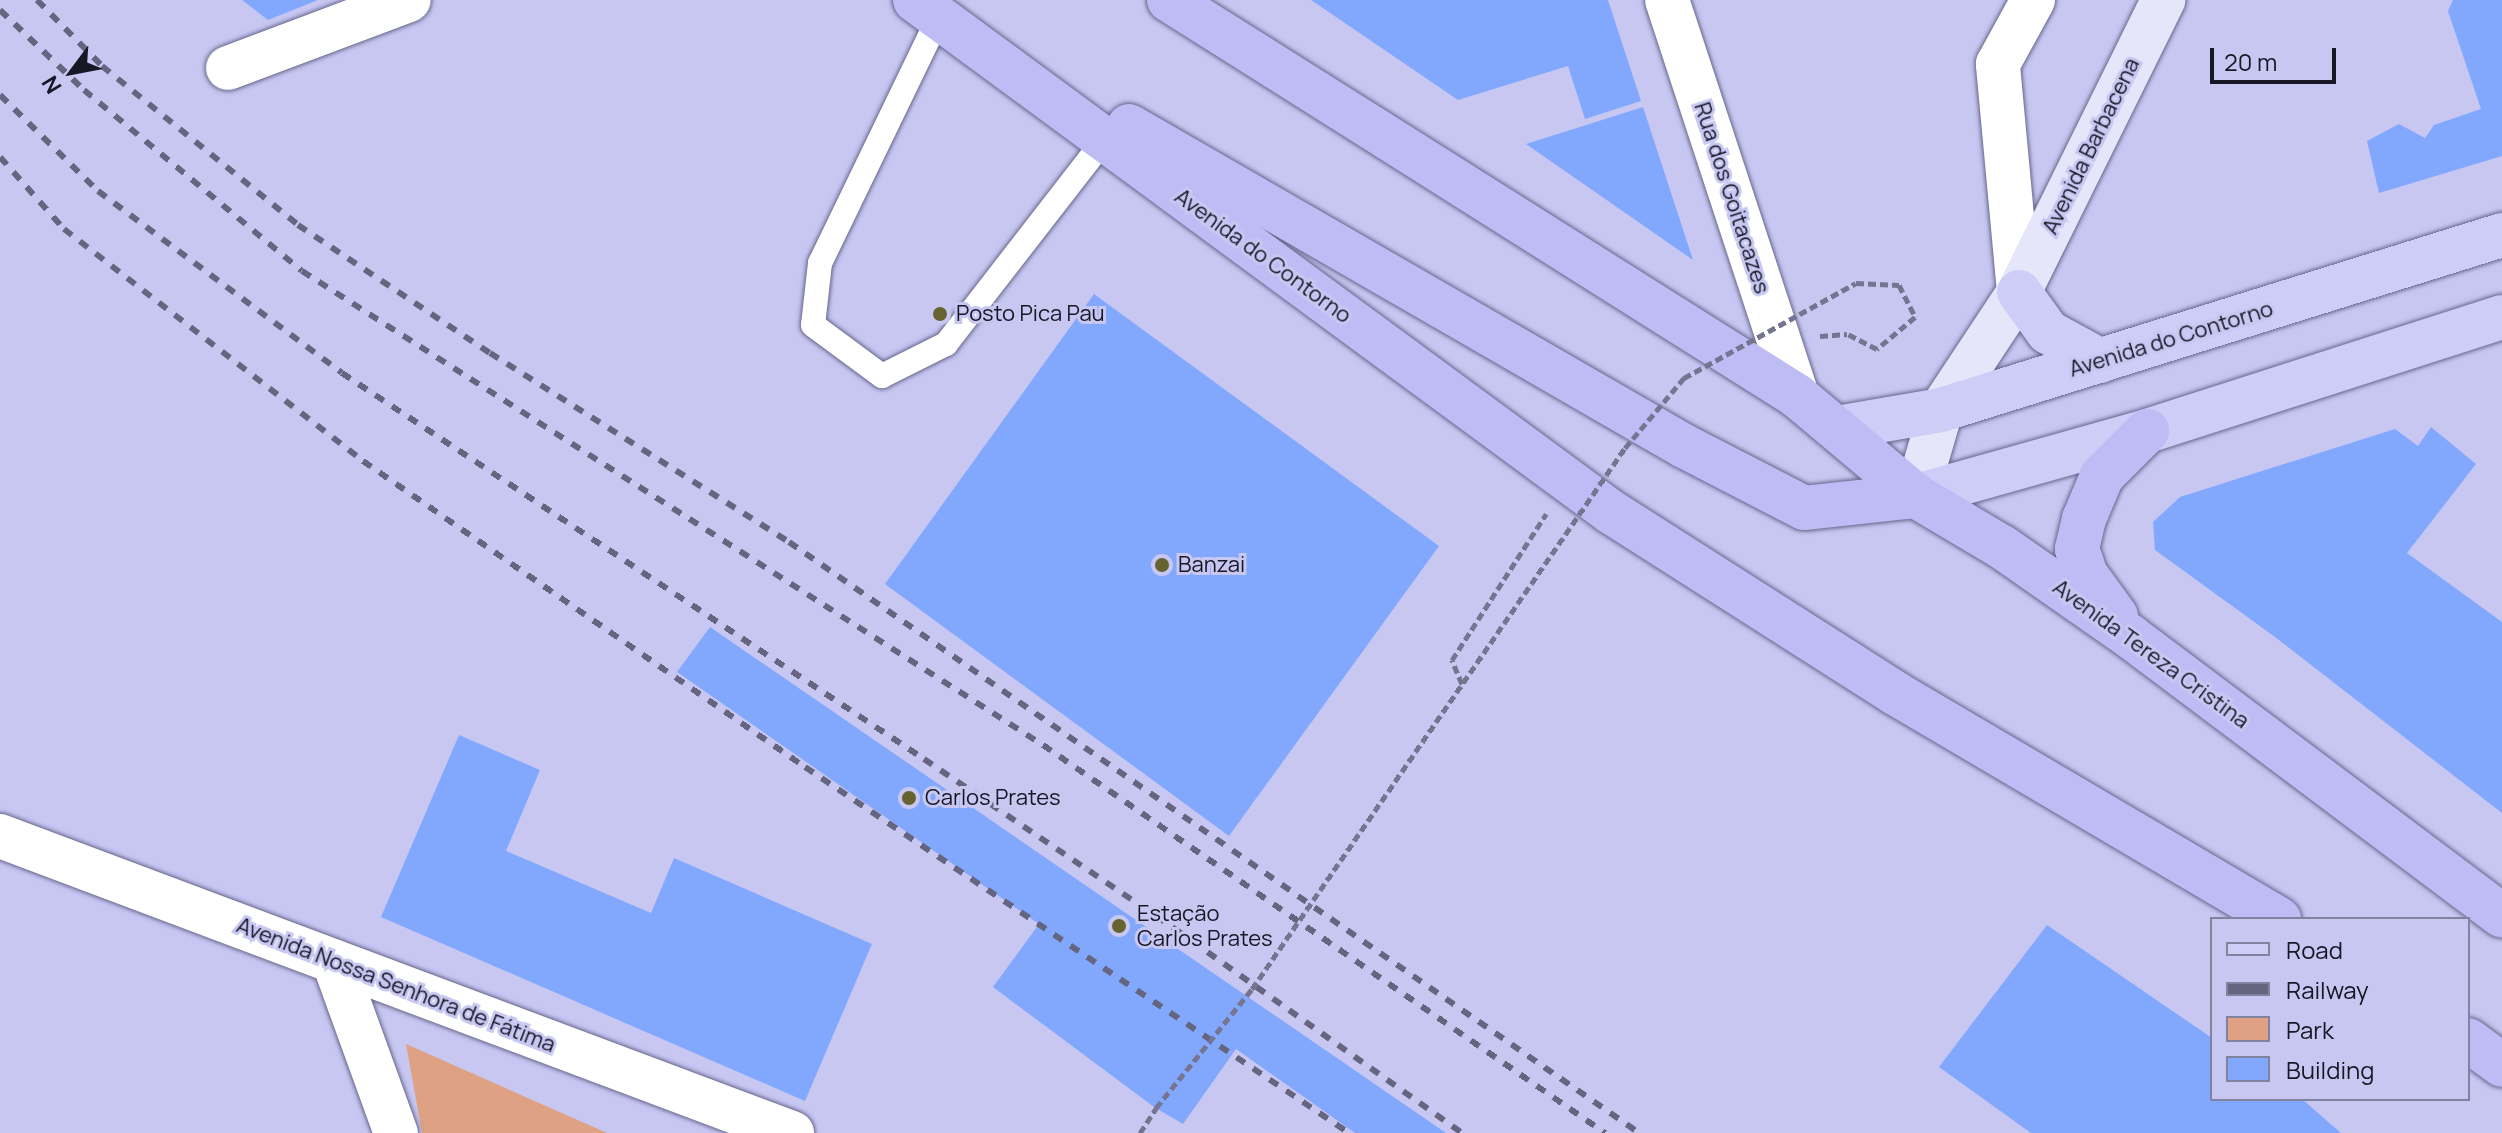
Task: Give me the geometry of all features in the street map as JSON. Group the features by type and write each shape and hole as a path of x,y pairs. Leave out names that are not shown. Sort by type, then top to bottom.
{"highway":[{"path":"1169,0 1797,396"},
{"path":"935,6 1684,446 1804,508 1916,496"},
{"name":"Avenida do Contorno","path":"935,6 1105,139 1611,512 1895,693 2276,917"},
{"name":"Avenida Tereza Cristina","path":"1797,396 1916,496 2002,547 2131,637 2502,916"},
{"path":"2131,637 2086,575 2077,549 2084,519 2102,476 2147,431"},
{"path":"2470,1042 2502,1065"}],"main road":[{"name":"Avenida Barbacena","path":"1916,496 1941,410 2019,292 2163,0"},
{"name":"Avenida do Contorno","path":"1837,428 1941,410 2502,235"},
{"path":"2019,292 2048,332 2101,361"},
{"path":"1916,496 2147,431 2502,317"},
{"path":"2470,1044 2502,1087"}],"street":[{"path":"228,68 351,11 409,0"},
{"name":"Rua dos Goitacazes","path":"1667,0 1797,396"},
{"name":"Avenida Barbacena","path":"2019,292 1998,64 2033,0"},
{"name":"Avenida Nossa Senhora de Fátima","path":"0,836 792,1133"},
{"path":"334,962 396,1133"}],"lane":[{"path":"935,6 820,263 813,325 882,376 946,344 1105,139"}],"path":[{"path":"1140,1133 1156,1108 1252,989 1625,448 1684,378 1856,283 1899,285 1915,317 1877,349 1847,334"},
{"path":"1462,684 1452,660 1537,530"}],"green space":[{"path":"406,1044 607,1133 422,1133"}],"building":[{"path":"242,0 318,0 268,20"},
{"path":"1311,0 1608,0 1641,101 1585,119 1568,66 1458,100"},
{"path":"2453,0 2502,0 2502,156 2379,193 2367,141 2399,124 2425,138 2434,125 2481,109 2448,11"},
{"path":"1643,107 1693,260 1526,144"},
{"name":"Banzai","path":"1094,294 1439,546 1229,836 885,584"},
{"path":"2431,427 2476,464 2407,553 2502,622 2502,813 2275,637 2155,550 2153,522 2180,497 2395,429 2418,446"},
{"name":"Carlos Prates","path":"710,627 1446,1133 1355,1133 1236,1049 1183,1124 1154,1107 993,987 1039,924 677,672"},
{"path":"459,735 540,770 506,851 651,913 674,858 872,944 805,1101 381,917"},
{"path":"2047,925 2210,1037 2210,1101 2304,1101 2341,1133 2031,1133 1939,1067"}],"railway":[{"path":"37,0 102,66 298,225 490,353 789,542 1639,1133"},
{"path":"0,10 84,90 302,271 1043,745 1605,1133"},
{"path":"0,95 98,191 342,373 1175,929 1462,1133"},
{"path":"0,157 64,229 363,461 805,767 1349,1133"}],"place":[{"name":"Posto Pica Pau","path":"940,314"},
{"name":"Banzai","path":"1162,565"},
{"name":"Carlos Prates","path":"909,798"},
{"name":"Estação Carlos Prates","path":"1119,926"}]}
